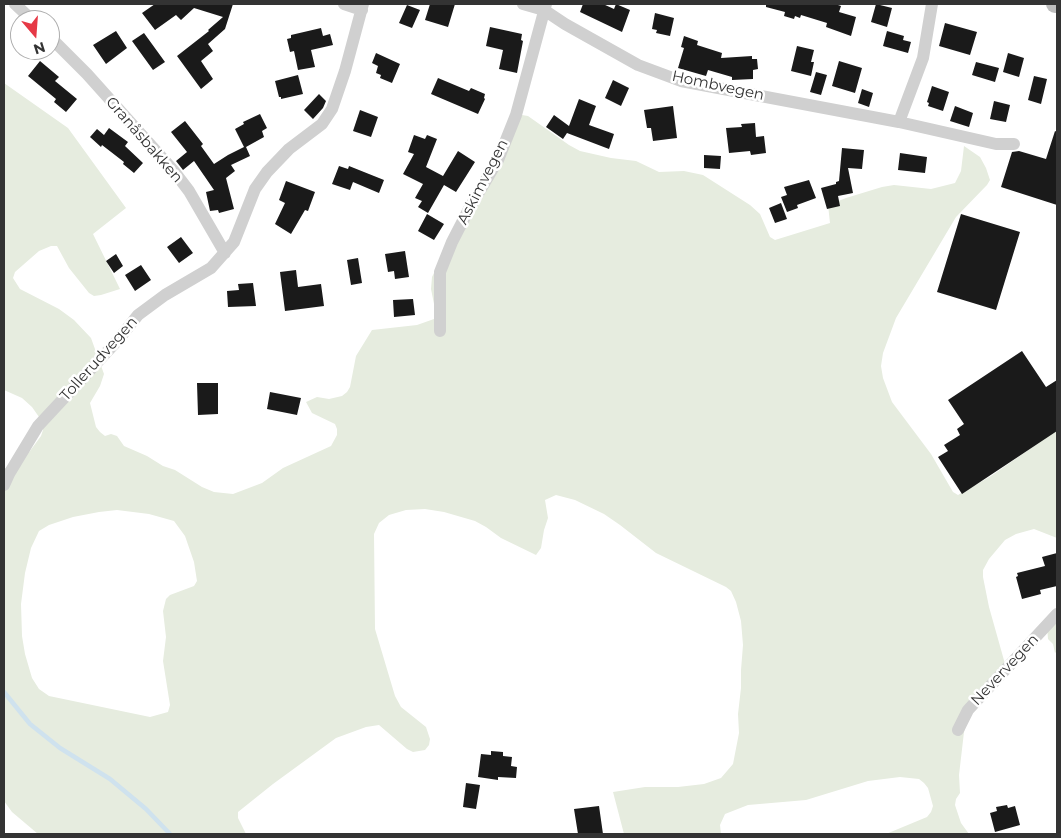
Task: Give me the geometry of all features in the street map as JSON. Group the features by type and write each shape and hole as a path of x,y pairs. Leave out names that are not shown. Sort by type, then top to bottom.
{"street":[{"path":"344,4 362,7"},
{"name":"Hombvegen","path":"523,4 545,7 565,24 636,63 681,81 899,122 996,144 1014,144"},
{"path":"899,122 923,58 932,4"},
{"name":"Tollerudvegen","path":"5,477 38,426 118,340 138,315 165,295 212,268 234,242 255,189 267,172 289,149 322,124 332,108 345,71 362,7"},
{"name":"Askimvegen","path":"440,331 440,272 469,208 498,160 512,124 545,7"},
{"name":"Granåsbakken","path":"60,47 87,74 173,170 189,192 225,253"},
{"name":"Nevervegen","path":"958,730 968,710 983,692 1057,614"}],"shaded area":[{"path":"4,83 68,128 126,208 93,234 120,289 94,296 89,293 69,268 57,246 51,246 39,251 15,272 13,278 20,289 59,309 74,320 91,338 104,374 100,386 90,403 96,427 105,436 111,434 117,436 124,446 175,470 202,487 214,492 233,494 262,483 283,468 331,446 337,435 335,424 312,413 306,402 317,397 329,399 342,396 347,392 350,387 356,356 372,330 417,325 434,319 436,314 431,289 432,277 455,225 505,131 522,115 528,116 580,151 636,161 659,172 684,171 703,175 750,205 760,214 770,237 775,240 830,223 828,205 846,198 894,185 931,189 955,183 961,171 964,146 980,157 990,180 956,217 896,318 883,353 881,366 883,378 892,402 931,454 953,492 958,495 991,476 1057,430 1057,538 1034,529 1016,534 1005,540 989,559 983,570 989,607 1007,671 970,714 964,732 959,775 960,793 955,805 961,823 969,834 886,834 927,817 933,806 928,788 924,783 919,779 900,777 868,781 806,800 748,805 725,814 720,825 721,834 624,834 613,792 645,787 678,787 704,784 721,778 733,764 739,733 738,714 743,645 741,621 736,602 731,591 726,587 656,553 604,514 575,500 556,495 545,500 548,518 541,548 536,555 501,538 475,521 444,512 425,509 406,510 389,515 379,523 374,534 375,629 395,696 401,707 426,727 430,739 429,745 425,750 413,752 407,749 379,725 366,727 336,738 238,812 238,818 246,834 38,834 12,812 4,801 4,469 30,451 43,430 39,417 32,407 22,398 4,390","holes":["117,510 149,514 174,521 185,536 194,562 197,581 194,586 170,595 166,599 163,611 166,637 163,661 170,705 168,712 150,717 49,696 39,689 32,678 22,636 21,604 25,573 31,548 39,531 49,525 73,517 99,512"]},
{"path":"1057,617 1057,651 1055,653 1053,644 1048,639 1047,626"}],"building":[{"path":"155,4 233,4 225,29 208,44 213,51 201,61 213,79 201,89 177,56 209,31 223,17 194,8 181,20 176,15 155,30 142,13"},
{"path":"430,4 455,4 448,27 425,20"},
{"path":"583,4 603,4 614,9 616,4 630,10 622,32 580,12"},
{"path":"766,4 835,4 841,6 839,12 856,17 851,36 826,27 827,23 801,15 800,18 795,16 794,19 784,16 785,12 766,7"},
{"path":"876,4 892,8 887,27 871,22"},
{"path":"407,5 420,10 412,28 399,23"},
{"path":"655,13 674,18 670,36 656,33 657,30 652,29"},
{"path":"945,23 977,32 970,55 939,46"},
{"path":"490,27 522,34 521,40 523,41 517,73 499,69 503,50 486,46"},
{"path":"321,28 323,36 330,34 333,45 311,50 315,67 298,70 294,51 290,52 287,39 291,38 291,35"},
{"path":"116,31 127,48 106,64 93,45"},
{"path":"887,31 904,36 903,40 911,42 908,53 883,46"},
{"path":"144,33 165,62 153,70 132,41"},
{"path":"684,36 698,41 697,45 722,53 721,58 752,56 752,59 757,59 758,69 753,70 753,79 732,80 732,77 708,70 706,76 678,68 684,48 681,47"},
{"path":"797,46 814,50 811,62 814,62 811,76 791,71"},
{"path":"376,53 400,64 392,83 380,78 381,75 376,73 378,66 372,63"},
{"path":"1008,53 1024,58 1019,77 1003,72"},
{"path":"40,61 59,77 55,81 77,99 66,112 54,102 56,99 28,76"},
{"path":"839,61 862,68 855,93 832,86"},
{"path":"976,62 999,68 995,82 972,75"},
{"path":"816,72 827,75 821,95 810,92"},
{"path":"298,75 303,94 281,99 275,81"},
{"path":"1034,76 1047,79 1041,104 1028,100"},
{"path":"438,78 469,91 471,88 485,94 485,99 478,114 431,94"},
{"path":"613,80 629,88 621,106 605,98"},
{"path":"932,86 949,92 943,111 928,106 929,103 927,102"},
{"path":"862,89 873,93 869,107 858,103"},
{"path":"319,94 326,101 323,108 313,119 304,110"},
{"path":"579,99 596,106 589,125 614,134 609,149 567,133 563,139 546,127 554,115 569,126"},
{"path":"994,101 1010,105 1006,122 990,119"},
{"path":"673,106 677,138 653,141 651,128 647,128 644,110"},
{"path":"955,106 973,113 969,127 950,121"},
{"path":"360,110 378,117 371,137 353,131"},
{"path":"260,114 267,128 262,131 264,137 246,147 250,156 231,165 235,171 226,178 234,209 219,213 218,210 210,211 206,192 214,190 194,161 183,170 176,161 187,152 171,132 185,121 203,144 201,146 214,164 244,147 235,129 244,124 243,122"},
{"path":"755,123 756,137 764,136 766,153 751,155 750,151 729,153 726,128 742,127 741,124"},
{"path":"109,128 128,142 125,146 143,163 134,173 123,164 124,162 102,145 101,147 90,137 97,129 104,135"},
{"path":"1055,131 1057,132 1057,205 1001,187 1012,152 1019,151 1046,159"},
{"path":"414,135 425,139 427,135 437,139 426,167 443,176 458,151 475,162 456,192 444,185 428,213 418,207 422,201 415,198 423,184 403,174 414,154 408,152"},
{"path":"842,148 864,150 862,169 848,168 853,193 838,196 840,206 827,209 821,188 836,184 839,181"},
{"path":"900,153 927,157 925,173 898,170"},
{"path":"704,155 721,156 720,169 704,168"},
{"path":"339,166 348,169 349,166 384,180 379,193 353,182 350,190 332,184"},
{"path":"809,180 816,198 797,205 798,208 787,212 781,197 787,195 784,187"},
{"path":"286,181 315,192 308,211 305,210 291,234 275,224 285,203 279,200"},
{"path":"781,203 787,219 775,223 769,208"},
{"path":"427,214 444,224 434,240 418,231"},
{"path":"961,214 1020,232 996,310 937,292"},
{"path":"181,237 193,253 179,263 167,247"},
{"path":"405,251 409,277 395,279 394,271 388,272 385,254"},
{"path":"116,254 123,266 114,273 106,261"},
{"path":"358,258 362,283 351,285 347,260"},
{"path":"141,265 151,280 135,291 125,275"},
{"path":"296,270 298,287 321,284 324,306 285,311 280,272"},
{"path":"253,283 256,306 228,307 227,291 239,290 238,284"},
{"path":"413,299 415,315 394,317 393,300"},
{"path":"1022,351 1046,387 1057,380 1057,431 962,494 938,457 948,451 944,445 960,435 957,429 964,424 948,400"},
{"path":"197,383 218,383 218,414 198,415"},
{"path":"270,392 301,398 297,415 267,409"},
{"path":"1057,553 1057,586 1040,590 1041,594 1022,599 1016,577 1018,576 1017,573 1045,566 1042,557"},
{"path":"491,751 503,752 503,756 512,757 511,766 517,767 516,778 498,777 498,780 478,777 481,754 491,755"},
{"path":"466,783 480,785 476,809 463,807"},
{"path":"1007,805 1008,808 1015,806 1020,825 995,832 990,813 997,811 996,807"},
{"path":"599,806 603,834 578,834 574,809"}],"waterway":[{"path":"4,692 30,724 60,748 110,779 146,809 170,834"}]}
